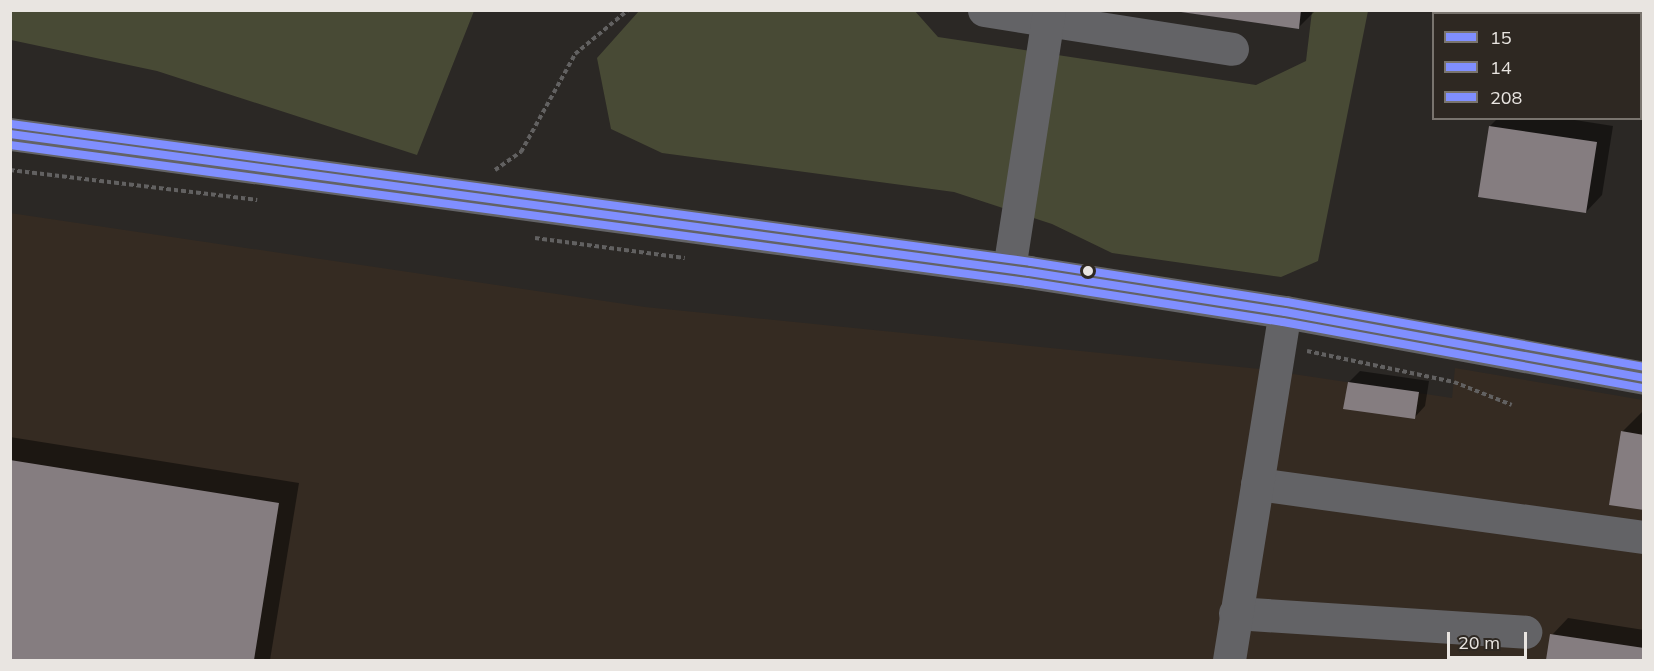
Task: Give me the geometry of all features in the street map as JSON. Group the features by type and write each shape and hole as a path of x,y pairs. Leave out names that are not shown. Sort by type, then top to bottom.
{"street":[{"path":"984,10 1048,15 1232,49"},
{"path":"1009,269 1048,15"},
{"path":"10,134 1009,269 1285,312 1644,378"},
{"path":"1229,660 1285,312"},
{"path":"1257,484 1644,537"},
{"path":"1235,613 1525,632"}],"path":[{"path":"492,171 521,152 574,54 628,10"},
{"path":"1280,345 1454,382 1512,405"}],"shaded area":[{"path":"10,213 645,307 1260,369 1452,398 1455,368 1643,400 1643,660 11,660"}],"green space":[{"path":"11,10 474,11 417,155 157,71 11,40"},
{"path":"914,10 938,37 1256,85 1306,61 1312,11 1368,11 1318,261 1281,277 1112,253 1052,224 954,192 662,153 611,129 597,58 639,11"}],"building":[{"path":"1167,10 1301,10 1299,29"},
{"path":"1489,126 1597,142 1586,213 1478,197"},
{"path":"1348,382 1419,392 1415,419 1343,409"},
{"path":"1621,431 1644,435 1644,510 1609,505"},
{"path":"10,460 279,503 254,660 10,660"},
{"path":"1550,634 1644,648 1644,660 1546,660"}],"transit line":[{"name":"208","path":"11,124 1031,262 1287,302 1644,367"},
{"name":"15","path":"10,134 1029,272 1285,312 1644,378"},
{"name":"14","path":"10,145 1027,282 1283,322 1642,388"}]}
